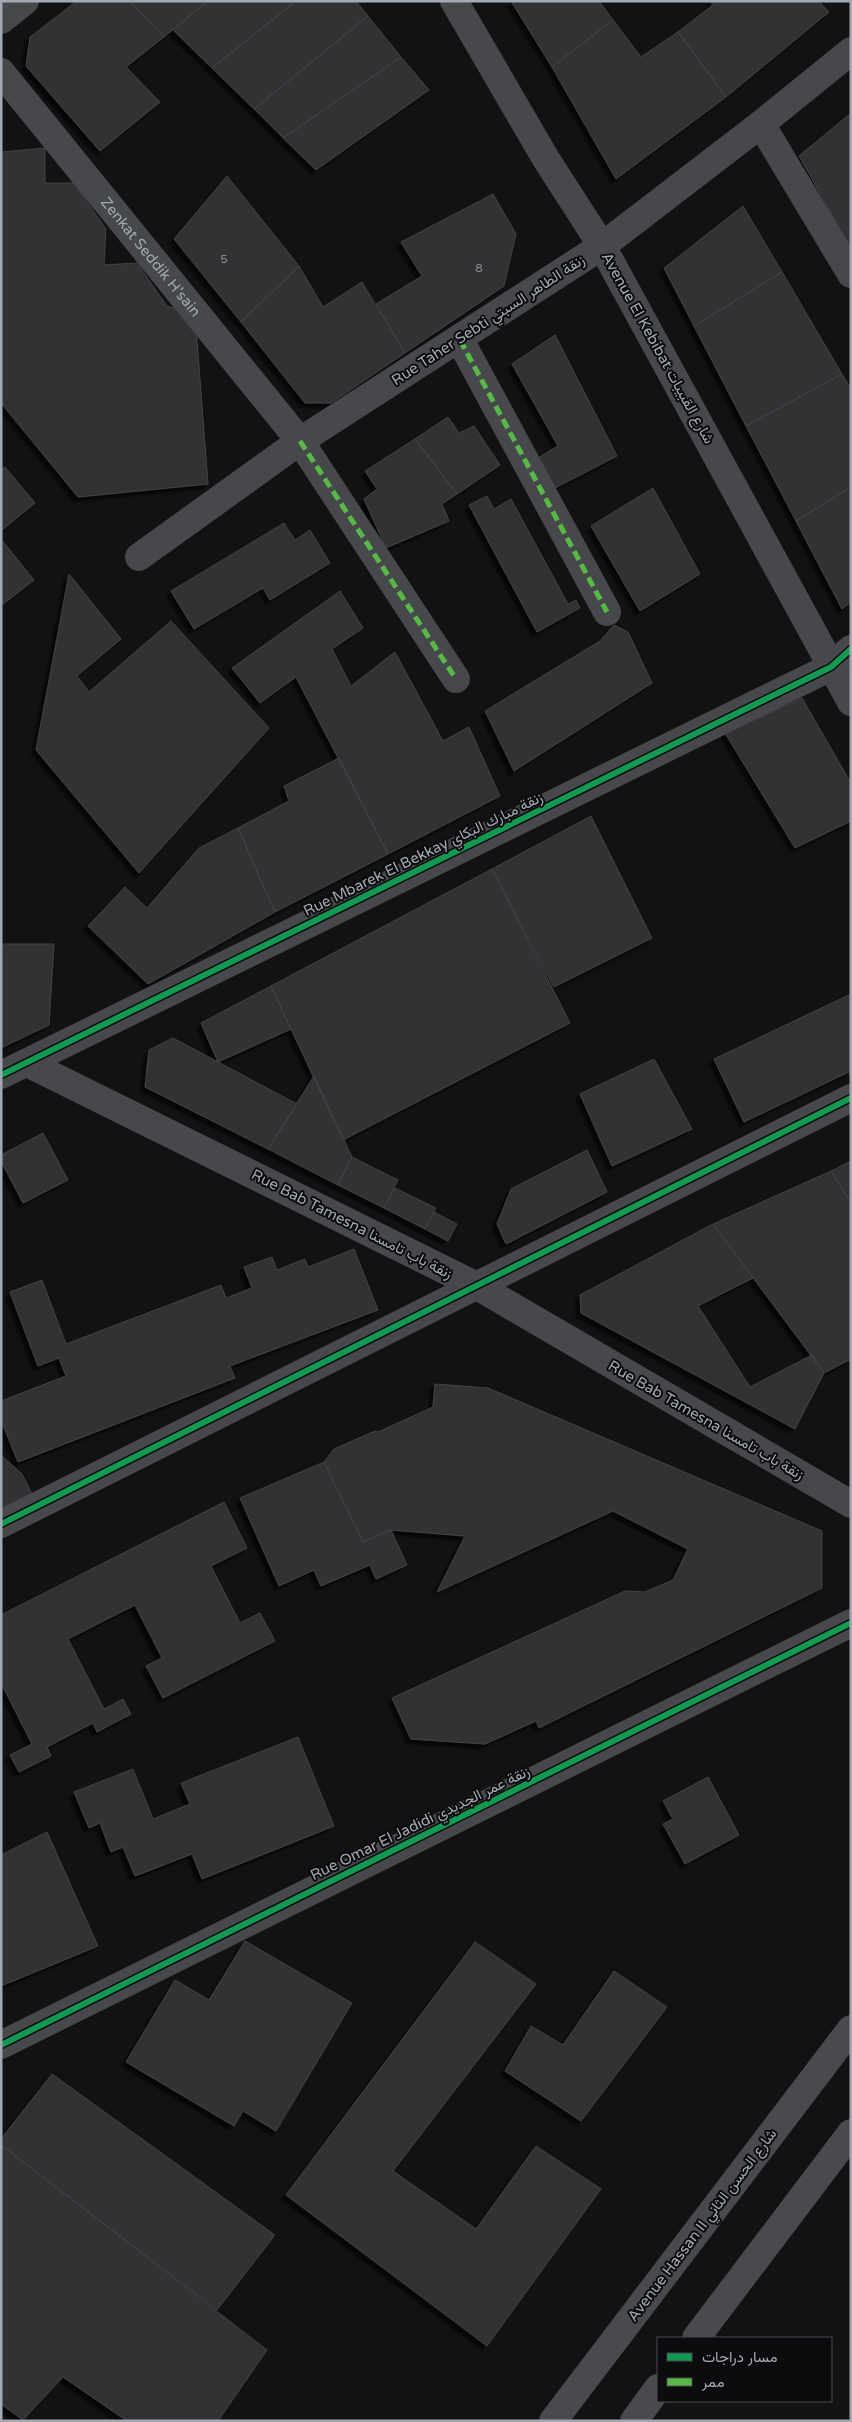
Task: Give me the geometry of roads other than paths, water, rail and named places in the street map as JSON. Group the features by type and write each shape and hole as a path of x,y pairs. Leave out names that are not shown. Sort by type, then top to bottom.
{"main road":[{"name":"Avenue Hassan II شارع الحسن الثاني","path":"553,2421 851,2029"},
{"path":"697,2337 851,2133"},
{"path":"634,2421 657,2389"}],"street":[{"path":"1,20 25,1"},
{"name":"Avenue El Kebibat شارع القبيبات","path":"454,1 546,159 602,246 830,667 851,702"},
{"name":"Rue Taher Sebti زنقة الطاهر السبتي","path":"139,557 300,441 460,340 602,246 761,124 851,51"},
{"name":"Zenkat Seddik H'sain","path":"1,72 300,441 456,679"},
{"path":"761,124 851,274"},
{"path":"460,340 607,612"},
{"name":"Rue Mbarek El Bekkay زنقة مبارك البكاي","path":"1,1075 830,667 851,649"},
{"name":"Rue Bab Tamesna زنقة باب تامسنا","path":"27,1063 476,1286 851,1504"},
{"path":"1,1524 851,1098"},
{"name":"Rue Omar El Jadidi زنقة عمر الجديدي","path":"1,2045 851,1623"}]}
